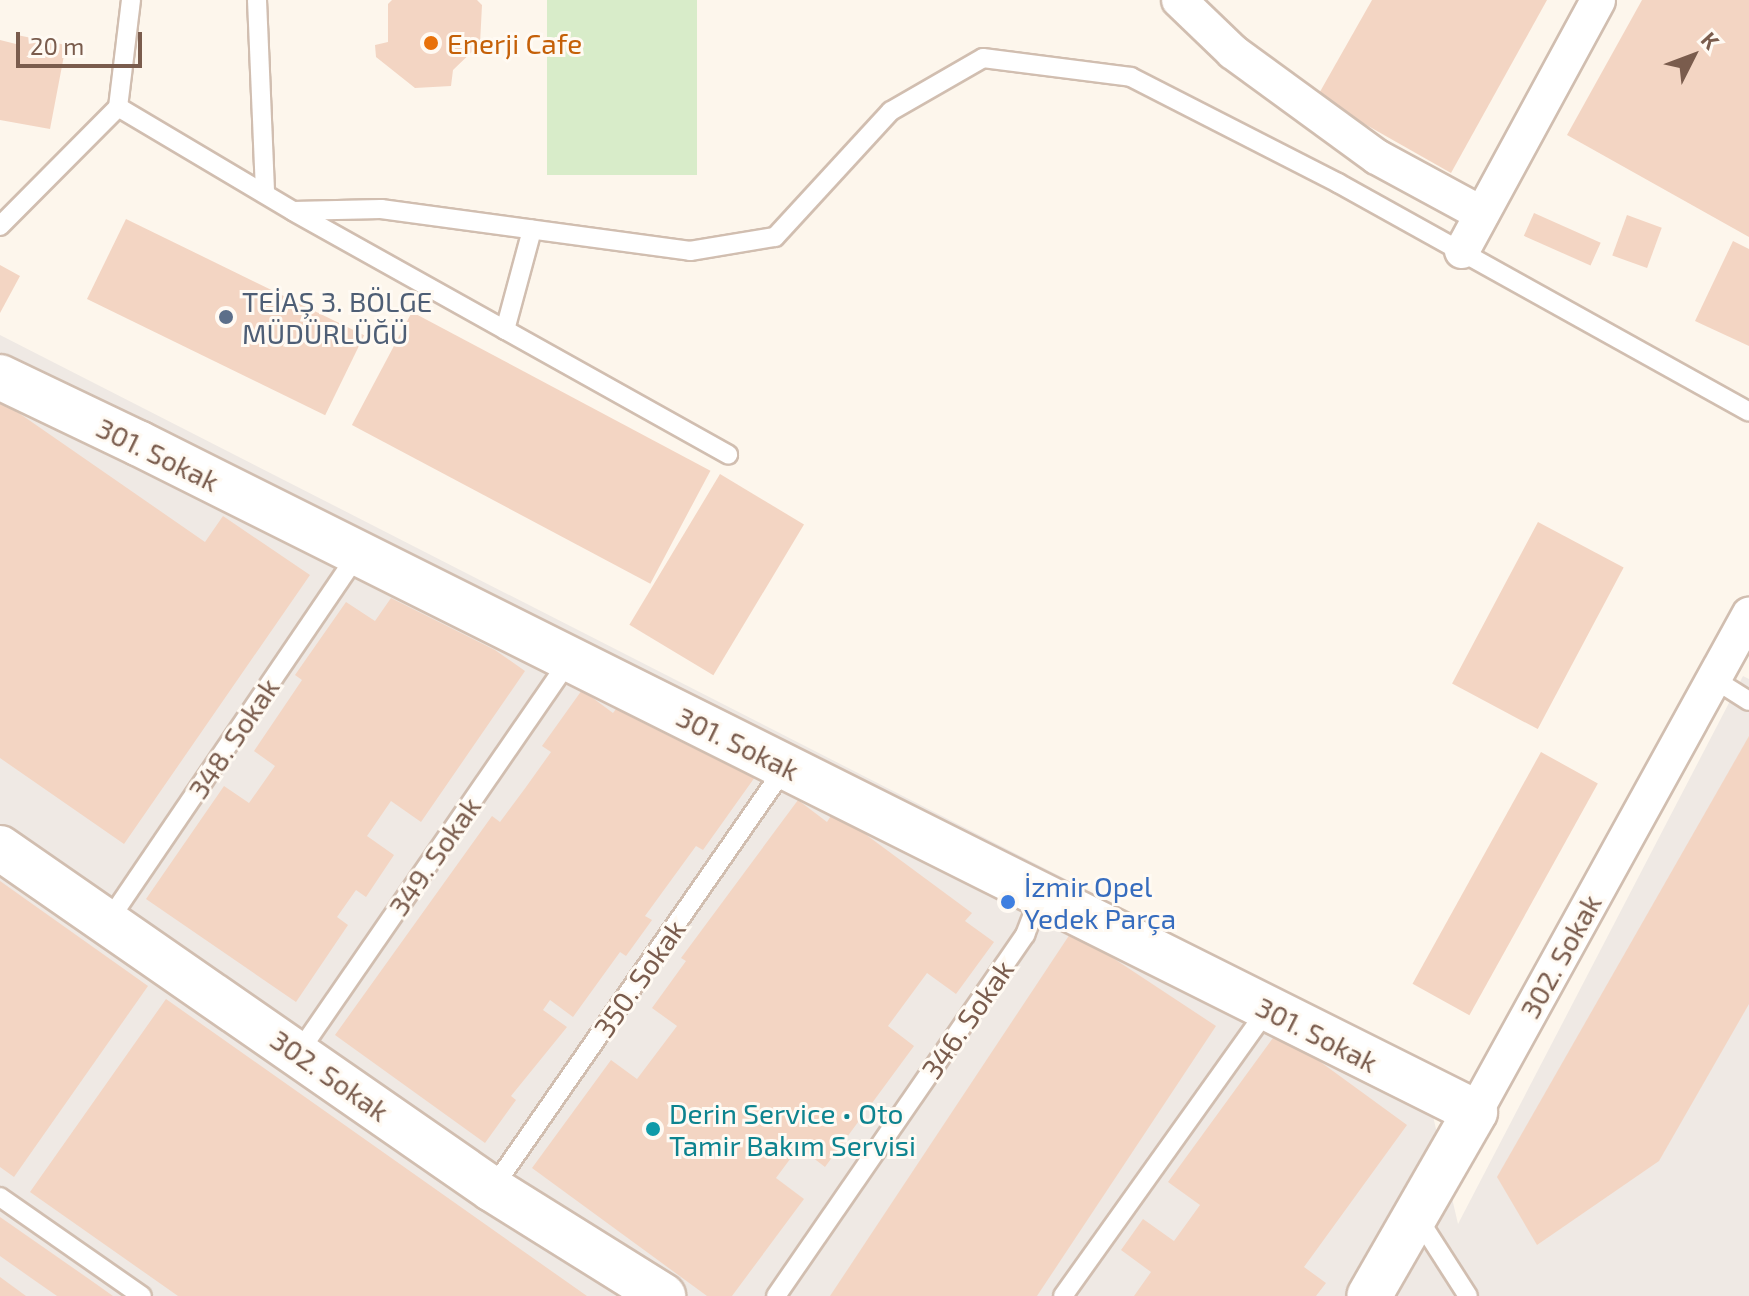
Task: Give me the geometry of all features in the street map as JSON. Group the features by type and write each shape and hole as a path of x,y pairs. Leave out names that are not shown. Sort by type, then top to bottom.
{"street":[{"path":"1179,0 1233,52 1377,157 1482,214"},
{"path":"1462,251 1598,0"},
{"name":"301. Sokak","path":"0,377 1475,1112"},
{"name":"302. Sokak","path":"1369,1296 1475,1112 1749,615"},
{"name":"302. Sokak","path":"0,848 299,1052 492,1189 663,1296"}],"lane":[{"path":"0,226 118,107 131,0"},
{"path":"257,0 265,194"},
{"path":"293,211 381,209 690,251 775,237 891,111 983,58 1131,77 1462,251 1749,412"},
{"path":"118,107 293,211 728,454"},
{"path":"505,330 532,230"},
{"name":"348. Sokak","path":"107,923 358,554"},
{"name":"349. Sokak","path":"299,1052 570,659"},
{"path":"1714,679 1749,701"},
{"name":"350. Sokak","path":"492,1189 786,766"},
{"name":"346. Sokak","path":"776,1296 1025,935 1040,896"},
{"path":"1063,1296 1268,1009"},
{"path":"0,1197 142,1296"},
{"path":"1415,1213 1468,1296"}],"shaded area":[{"path":"0,335 1420,1060 1458,1224 1743,676 1749,679 1749,1296 0,1296"}],"green space":[{"path":"547,0 697,0 697,175 547,175"}],"building":[{"name":"Enerji Cafe","path":"392,0 477,0 482,5 480,44 453,70 451,86 415,88 376,57 375,45 388,42 388,4"},
{"path":"1372,0 1547,0 1451,173 1317,97"},
{"path":"1642,0 1749,0 1749,237 1567,135"},
{"path":"17,35 66,45 50,129 0,120 0,40 16,44"},
{"path":"1534,213 1601,243 1591,266 1524,236"},
{"path":"1627,215 1662,228 1647,268 1612,255"},
{"name":"TEİAŞ 3. BÖLGE MÜDÜRLÜĞÜ","path":"126,219 364,335 325,415 87,299"},
{"path":"1733,241 1749,249 1749,346 1695,321"},
{"path":"0,265 20,276 0,313"},
{"path":"412,312 710,471 650,584 352,425"},
{"path":"0,400 205,542 223,516 310,575 124,844 0,758"},
{"path":"720,474 804,524 713,675 629,625"},
{"path":"1538,522 1624,568 1538,729 1452,684"},
{"path":"391,598 495,650 525,671 421,822 391,801 367,836 394,855 366,897 356,890 337,917 348,925 296,1002 146,899 224,786 249,803 275,766 254,751 302,680 295,675 346,602 375,621"},
{"path":"582,690 613,713 616,709 725,756 755,777 703,850 696,846 645,916 652,920 626,956 620,952 573,1017 550,1000 543,1010 567,1027 511,1096 516,1100 485,1143 335,1035 492,816 500,822 526,787 551,752 542,746"},
{"path":"1749,736 1749,1004 1659,1161 1537,1245 1497,1177"},
{"path":"1541,752 1598,784 1469,1015 1413,984"},
{"path":"798,800 827,822 834,811 972,913 965,921 994,942 956,994 927,973 888,1026 914,1046 825,1167 799,1147 776,1178 804,1199 732,1296 707,1296 532,1168 611,1060 637,1079 677,1026 652,1008 686,961 681,958"},
{"path":"0,881 148,986 14,1177 0,1167"},
{"path":"1072,931 1216,1026 1037,1296 830,1296"},
{"path":"166,999 587,1296 178,1296 30,1192"},
{"path":"1278,1031 1407,1125 1304,1267 1326,1283 1316,1296 1134,1296 1151,1272 1121,1250 1143,1219 1174,1241 1200,1205 1168,1182"},
{"path":"0,1217 113,1296 57,1296 34,1280 0,1256"},
{"path":"0,1277 26,1296 0,1296"}],"place":[{"name":"Enerji Cafe","path":"431,43"},
{"name":"TEİAŞ 3. BÖLGE MÜDÜRLÜĞÜ","path":"226,317"},
{"name":"İzmir Opel Yedek Parça","path":"1008,902"},
{"name":"Derin Service • Oto Tamir Bakım Servisi","path":"653,1129"}]}
